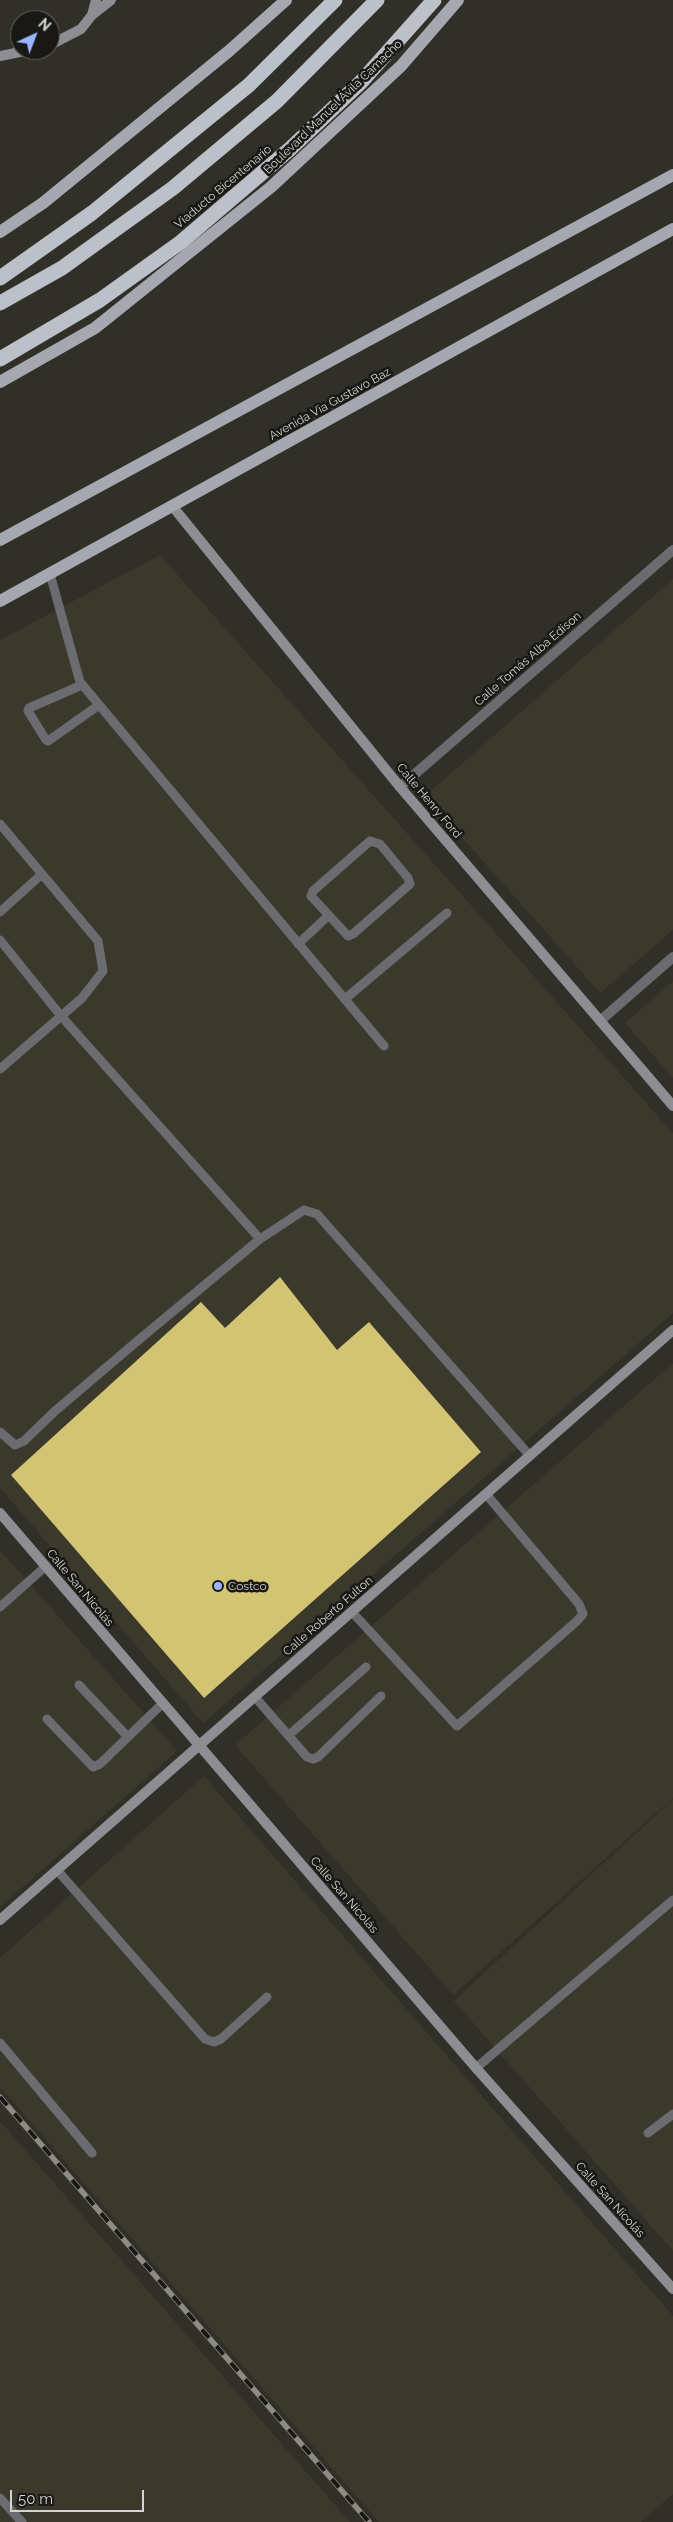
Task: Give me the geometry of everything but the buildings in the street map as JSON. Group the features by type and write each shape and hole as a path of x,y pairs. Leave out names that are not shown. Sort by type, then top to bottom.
{"highway":[{"path":"0,278 92,213 249,85 335,0"},
{"path":"0,303 62,268 173,188 277,101 377,0"},
{"name":"Viaducto Bicentenario","path":"0,359 100,300 181,242 290,149 361,82 434,0"}],"main road":[{"path":"0,232 51,196 229,51 286,0"},
{"name":"Boulevard Manuel Ávila Camacho","path":"0,382 95,328 271,187 401,66 458,0"},
{"path":"0,540 673,175"},
{"name":"Avenida Via Gustavo Baz","path":"0,602 673,229"}],"street":[{"path":"92,15 96,0"},
{"path":"60,40 81,29 92,15 111,0"},
{"name":"Calle Henry Ford","path":"173,507 400,787 673,1106"},
{"name":"Calle Tomás Alba Edison","path":"400,787 673,550"},
{"path":"600,1021 673,957"},
{"name":"Calle Roberto Fulton","path":"0,1920 673,1330"},
{"name":"Calle San Nicolás","path":"0,1513 198,1747 476,2068 673,2290"}],"lane":[{"path":"50,574 82,685 384,1046"},
{"path":"82,685 29,708 28,711 46,740 48,741 99,705"},
{"path":"0,824 98,941 103,971 82,998 0,1069"},
{"path":"0,840 7,833"},
{"path":"370,841 380,844 408,878 410,884 407,889 354,934 348,936 343,934 328,916 311,896 313,891 370,841"},
{"path":"0,912 42,874"},
{"path":"345,999 447,913"},
{"path":"298,944 328,916"},
{"path":"0,940 61,1016 260,1239"},
{"path":"0,1432 15,1445 24,1441 54,1412 134,1343 260,1239 304,1210 317,1214 530,1456"},
{"path":"352,1612 456,1726 577,1621 583,1614 579,1604 486,1494"},
{"path":"0,1608 46,1566"},
{"path":"290,1735 366,1667"},
{"path":"79,1686 128,1737"},
{"path":"255,1697 307,1756 313,1759 318,1757 381,1696"},
{"path":"47,1718 93,1767 100,1764 162,1704"},
{"path":"58,1870 205,2039 214,2042 221,2039 268,1997"},
{"path":"476,2068 673,1900"},
{"path":"0,2043 92,2153"},
{"path":"648,2134 673,2114"},
{"path":"0,2498 22,2522"}],"shaded area":[{"path":"160,555 673,1133 673,1313 203,1723 0,1488 0,640"},
{"path":"673,579 673,930 600,993 425,796"},
{"path":"673,981 673,1078 625,1023"},
{"path":"673,1363 673,1798 453,1995 235,1745"},
{"path":"0,1550 177,1751 0,1907"},
{"path":"204,1776 673,2316 673,2494 641,2522 379,2522 0,2087 0,1958"},
{"path":"673,1799 673,2251 454,2001"},
{"path":"0,2121 350,2522 0,2522"}],"railway":[{"path":"0,2097 369,2522"}],"place":[{"name":"Costco","path":"218,1586"}]}
